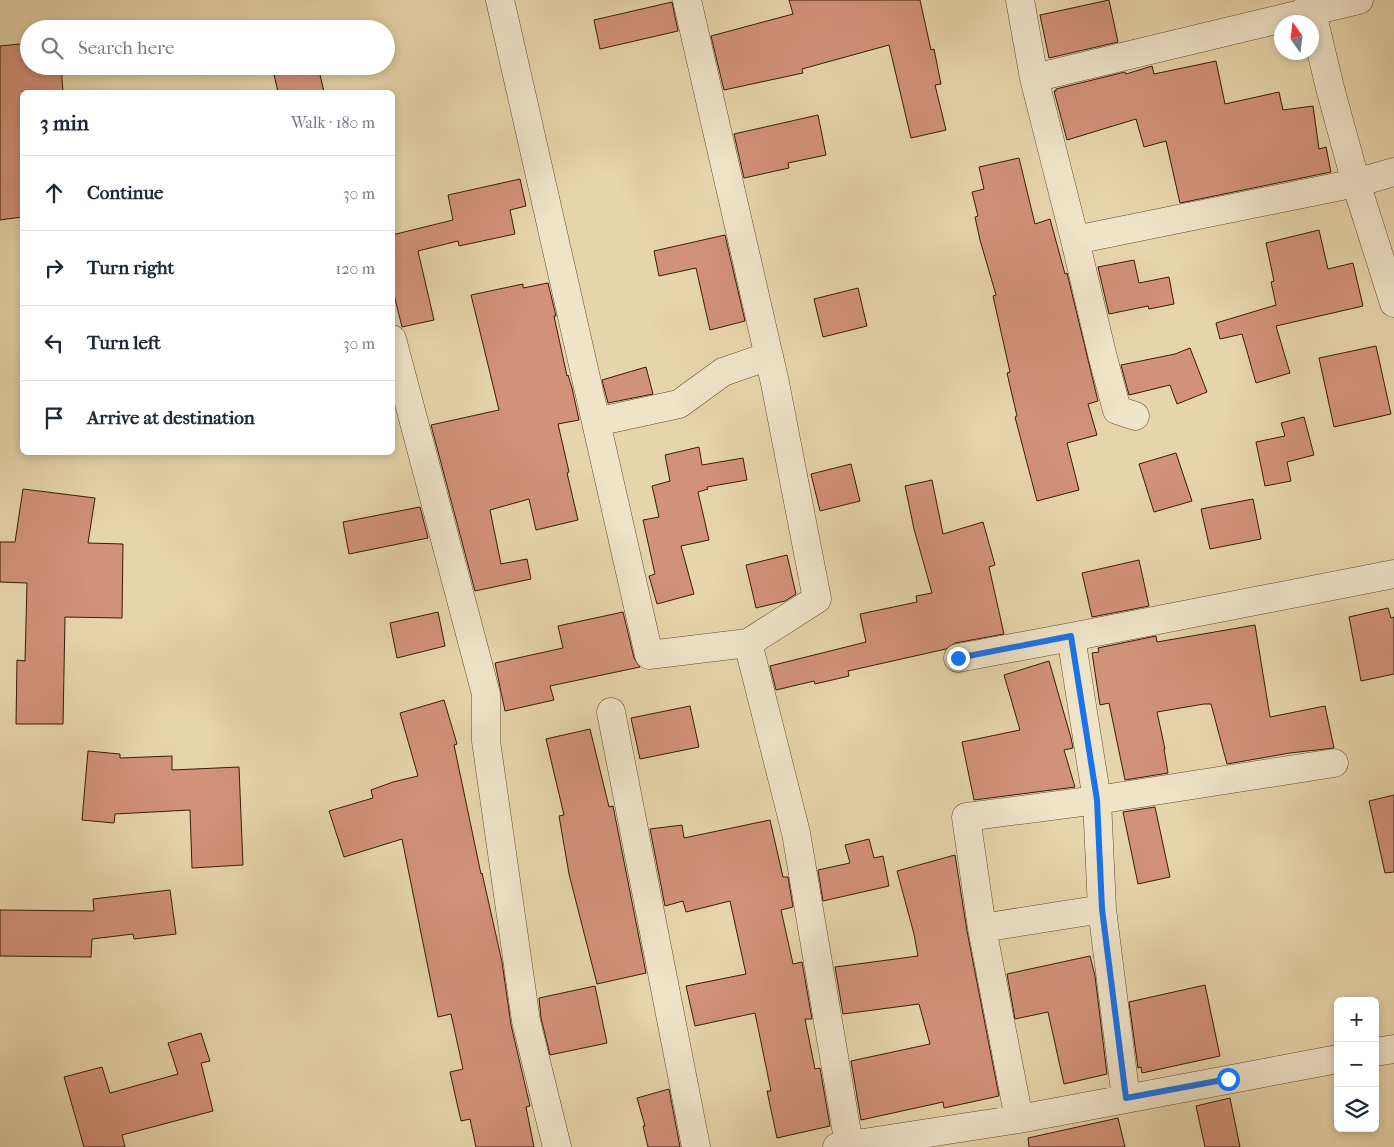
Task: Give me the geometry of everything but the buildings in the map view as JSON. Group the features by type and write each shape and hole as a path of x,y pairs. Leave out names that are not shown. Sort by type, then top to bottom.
{"street":[{"path":"500,0 649,655 748,643 817,599 769,356 687,0"},
{"path":"1020,0 1034,78 1117,410 1135,416"},
{"path":"1034,78 1311,5 1359,0"},
{"path":"1311,5 1330,88 1356,183 1394,303"},
{"path":"1075,240 1356,183 1394,172"},
{"path":"395,350 486,694 486,741 526,1021 557,1147"},
{"path":"596,422 679,404 723,372 769,356"},
{"path":"958,658 1394,574"},
{"path":"1071,636 1097,800 1102,909 1126,1098"},
{"path":"748,643 796,833 843,1146 1019,1119 1334,1060"},
{"path":"611,712 696,1147"},
{"path":"1019,1119 982,928 966,817 1097,800 1334,763"},
{"path":"982,928 1102,909"},
{"path":"1379,1051 1394,1049"}],"route":[{"path":"958,658 1071,636 1097,800 1102,909 1126,1098 1228,1079"}]}
